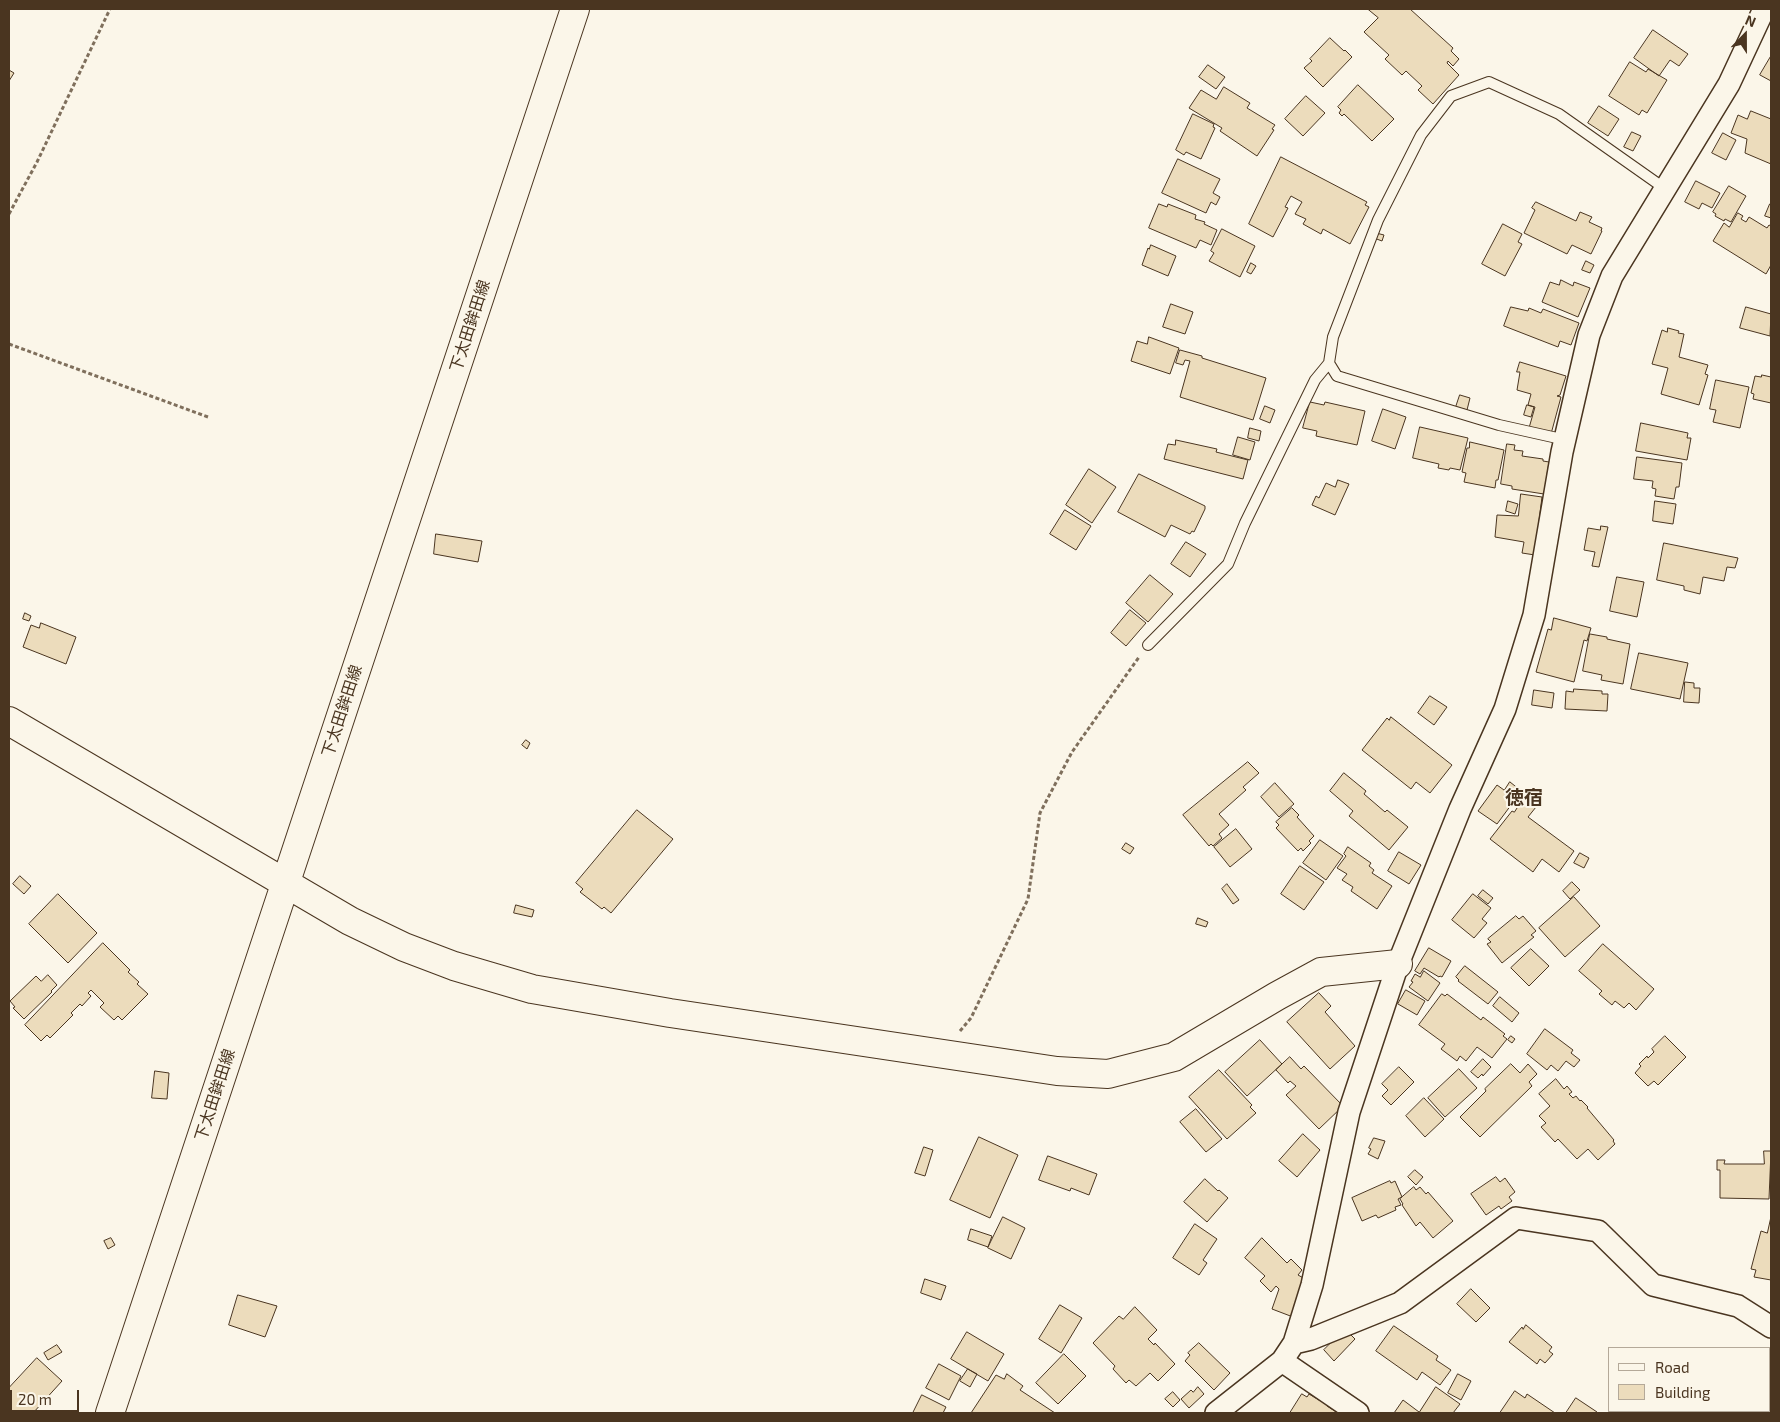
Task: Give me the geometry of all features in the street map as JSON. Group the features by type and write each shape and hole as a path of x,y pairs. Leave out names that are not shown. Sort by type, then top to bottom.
{"street":[{"name":"下太田鉾田線","path":"110,1413 575,9"},
{"path":"1216,1413 1282,1361 1294,1343 1312,1286 1349,1112 1398,964 1460,809 1506,709 1534,615 1562,452 1589,334 1612,276 1729,84 1764,9"},
{"path":"9,721 350,921 404,947 454,966 532,989 670,1012 1057,1070 1108,1074 1174,1057 1276,996 1321,972 1398,964"},
{"path":"1294,1343 1311,1339 1400,1303 1516,1218 1598,1231 1652,1285 1738,1306 1771,1327"},
{"path":"1282,1361 1358,1413"}],"lane":[{"path":"1148,645 1228,564 1245,522 1315,380 1329,363 1333,336 1378,220 1421,135 1451,96 1489,82 1559,114 1664,188"},
{"path":"1329,363 1337,376 1499,425 1566,440"}],"path":[{"path":"9,214 37,162 110,9"},
{"path":"9,344 208,417"},
{"path":"942,1053 971,1018 1028,899 1040,813 1072,752 1148,645"}],"building":[{"path":"1368,9 1410,9 1453,48 1451,51 1459,59 1453,66 1448,61 1447,63 1459,75 1433,104 1418,90 1422,86 1406,71 1402,75 1385,59 1389,55 1364,32 1378,18"},
{"path":"1653,30 1688,54 1679,66 1670,60 1659,76 1634,58"},
{"path":"1330,38 1352,57 1323,87 1304,68"},
{"path":"1771,56 1771,81 1760,75"},
{"path":"1630,62 1646,72 1648,69 1667,80 1647,113 1642,110 1639,115 1609,96"},
{"path":"1208,65 1225,77 1216,89 1199,77"},
{"path":"9,70 14,73 9,81"},
{"path":"1358,85 1394,119 1372,141 1344,114 1342,116 1339,113 1341,110 1338,107"},
{"path":"1224,87 1250,103 1247,108 1275,125 1272,129 1274,130 1257,156 1220,131 1222,128 1189,108 1201,90 1216,99"},
{"path":"1306,96 1325,113 1303,136 1285,119"},
{"path":"1599,106 1619,119 1608,136 1588,123"},
{"path":"1751,111 1771,119 1771,164 1745,153 1747,139 1731,133 1738,115 1747,119"},
{"path":"1193,114 1214,124 1213,127 1215,128 1201,159 1186,152 1184,155 1176,150"},
{"path":"1632,132 1641,136 1633,151 1624,147"},
{"path":"1723,133 1736,140 1726,160 1712,153"},
{"path":"1281,157 1367,202 1365,205 1369,207 1350,244 1323,229 1321,234 1303,224 1306,219 1295,214 1302,202 1291,196 1285,207 1288,208 1273,237 1249,224"},
{"path":"1178,159 1220,179 1213,193 1220,197 1216,205 1211,202 1206,213 1162,193"},
{"path":"1696,181 1720,193 1712,208 1702,203 1699,209 1685,202"},
{"path":"1729,186 1746,196 1731,222 1725,219 1724,221 1715,216 1716,214 1713,212"},
{"path":"1536,202 1576,221 1580,212 1592,217 1589,222 1602,228 1602,231 1591,254 1572,245 1567,254 1524,233 1535,210 1532,208"},
{"path":"1159,204 1167,207 1168,204 1196,215 1195,219 1205,222 1204,224 1217,230 1211,245 1200,240 1196,248 1149,228"},
{"path":"1771,204 1771,218 1765,216"},
{"path":"1738,213 1743,216 1741,219 1746,222 1749,217 1767,228 1769,225 1771,226 1771,265 1766,274 1713,241 1724,223 1729,227"},
{"path":"1503,224 1522,234 1518,242 1522,244 1505,276 1482,264"},
{"path":"1222,229 1255,246 1240,277 1209,261 1214,253 1211,251"},
{"path":"1376,233 1384,235 1382,241 1374,238"},
{"path":"1151,245 1176,256 1168,276 1142,265 1148,248"},
{"path":"1586,261 1594,265 1590,273 1582,270"},
{"path":"1251,263 1256,266 1251,274 1247,272"},
{"path":"1561,280 1573,286 1574,282 1590,288 1578,317 1542,302 1550,282 1559,285"},
{"path":"1171,304 1193,312 1185,334 1163,327"},
{"path":"1511,307 1528,311 1529,308 1541,313 1543,309 1579,323 1571,345 1560,341 1558,347 1504,326"},
{"path":"1746,307 1771,314 1770,336 1740,328"},
{"path":"1668,328 1684,334 1679,357 1708,365 1705,374 1708,375 1699,405 1661,394 1668,368 1652,364 1662,330 1667,332"},
{"path":"1149,337 1179,348 1170,374 1131,361 1137,341 1147,344"},
{"path":"1180,350 1266,378 1253,420 1180,397 1190,361 1185,360 1183,365 1176,363"},
{"path":"1520,362 1566,376 1560,395 1557,396 1561,397 1551,434 1529,428 1535,407 1528,405 1531,394 1517,390 1520,372 1517,372"},
{"path":"1762,375 1771,377 1771,403 1753,399 1754,394 1751,393 1755,376 1761,377"},
{"path":"1716,380 1749,387 1740,428 1713,422 1716,410 1710,409"},
{"path":"1460,395 1470,398 1467,410 1456,407"},
{"path":"1310,402 1324,405 1325,402 1365,411 1357,445 1316,436 1317,431 1303,428"},
{"path":"1527,405 1534,407 1531,417 1524,415"},
{"path":"1265,406 1275,410 1270,423 1260,419"},
{"path":"1383,409 1406,417 1395,449 1372,441"},
{"path":"1641,423 1688,433 1687,438 1691,438 1687,460 1636,451"},
{"path":"1420,427 1468,438 1460,470 1438,468 1439,464 1413,458"},
{"path":"1250,428 1261,431 1259,441 1248,438"},
{"path":"1238,437 1255,442 1250,460 1233,455"},
{"path":"1176,440 1217,449 1216,452 1248,460 1243,479 1164,459 1168,444 1175,445"},
{"path":"1470,442 1504,450 1495,488 1464,482 1466,473 1462,472"},
{"path":"1507,444 1515,445 1514,450 1523,451 1522,456 1543,459 1543,461 1549,462 1544,494 1512,489 1512,486 1501,484"},
{"path":"1637,457 1682,463 1679,487 1676,487 1674,499 1655,496 1656,489 1652,488 1653,481 1634,479"},
{"path":"1089,469 1116,487 1092,523 1066,505"},
{"path":"1139,474 1205,506 1194,532 1192,531 1190,534 1171,525 1165,537 1118,512"},
{"path":"1338,480 1349,484 1335,515 1312,505 1316,496 1319,498 1326,483 1335,487"},
{"path":"1521,494 1542,497 1535,555 1522,553 1524,542 1495,537 1497,515 1518,516"},
{"path":"1508,501 1518,504 1515,514 1506,511"},
{"path":"1655,501 1676,504 1673,524 1653,521"},
{"path":"1065,510 1091,526 1076,550 1050,534"},
{"path":"1601,526 1608,527 1599,567 1592,566 1595,552 1584,550 1588,528 1600,530"},
{"path":"436,534 482,541 478,562 434,554"},
{"path":"1186,542 1206,554 1190,577 1171,564"},
{"path":"1664,543 1738,558 1735,568 1727,567 1724,581 1703,577 1700,594 1684,590 1684,586 1657,580"},
{"path":"1150,575 1173,594 1148,622 1126,603"},
{"path":"1617,577 1644,582 1637,617 1610,611"},
{"path":"1130,610 1146,623 1126,646 1111,633"},
{"path":"25,613 31,616 29,621 23,619"},
{"path":"1554,618 1591,628 1587,641 1584,640 1574,682 1536,672 1548,629 1551,630"},
{"path":"41,623 76,637 66,664 23,647 31,625 39,628"},
{"path":"1590,634 1630,644 1623,684 1601,680 1602,675 1583,671"},
{"path":"1639,653 1688,663 1680,699 1631,689"},
{"path":"1685,682 1694,683 1694,688 1700,688 1699,703 1684,702"},
{"path":"1574,689 1602,691 1602,694 1608,694 1607,711 1565,709 1566,691 1573,692"},
{"path":"1534,690 1554,693 1552,708 1532,705"},
{"path":"1430,696 1447,707 1434,725 1418,713"},
{"path":"1391,717 1452,765 1430,793 1416,782 1411,789 1362,750 1387,718 1389,720"},
{"path":"526,740 530,743 527,749 522,745"},
{"path":"1248,762 1259,773 1243,787 1246,790 1219,814 1229,825 1219,834 1222,838 1213,846 1211,844 1209,846 1183,815"},
{"path":"1344,773 1366,791 1364,794 1385,812 1387,810 1408,827 1389,850 1349,816 1353,811 1330,791"},
{"path":"1510,782 1520,790 1497,824 1478,811 1497,785 1504,790"},
{"path":"1275,783 1294,804 1279,817 1261,797"},
{"path":"1524,798 1536,807 1528,817 1574,851 1559,872 1542,859 1533,872 1490,839"},
{"path":"1292,808 1299,815 1297,817 1314,836 1309,841 1311,843 1303,851 1301,848 1298,851 1276,828 1279,825 1276,822"},
{"path":"637,810 673,839 611,913 604,907 602,909 580,892 583,889 576,883"},
{"path":"1236,829 1252,849 1230,867 1214,847"},
{"path":"1320,840 1343,856 1326,880 1303,863"},
{"path":"1126,843 1134,848 1130,854 1122,849"},
{"path":"1348,847 1371,863 1369,866 1374,870 1372,873 1392,886 1377,909 1351,891 1353,887 1342,880 1347,874 1337,868 1346,856 1344,854"},
{"path":"1399,852 1421,865 1409,884 1388,871"},
{"path":"1580,853 1589,858 1584,868 1574,863"},
{"path":"1300,866 1324,882 1304,910 1281,894"},
{"path":"20,876 31,886 24,894 13,884"},
{"path":"1572,882 1580,890 1570,899 1563,891"},
{"path":"1227,884 1239,900 1233,904 1222,889"},
{"path":"1483,890 1493,898 1488,904 1478,896"},
{"path":"58,894 97,933 68,963 29,924"},
{"path":"1473,894 1491,908 1482,919 1487,923 1474,938 1452,920"},
{"path":"1574,897 1600,926 1565,957 1539,928"},
{"path":"516,905 534,910 532,917 514,913"},
{"path":"1516,916 1519,919 1523,916 1536,931 1531,935 1534,937 1502,963 1487,944 1491,942 1488,939"},
{"path":"1198,918 1208,922 1206,927 1196,924"},
{"path":"103,943 130,970 128,972 139,982 137,984 148,994 122,1020 118,1016 114,1020 100,1007 104,1003 91,990 88,993 91,996 82,1006 80,1004 71,1013 73,1015 50,1038 47,1035 41,1041 25,1025"},
{"path":"1603,944 1654,989 1636,1010 1629,1003 1624,1008 1615,1001 1612,1005 1599,994 1602,991 1579,971"},
{"path":"1429,948 1451,961 1442,977 1424,968 1420,974 1415,971"},
{"path":"1531,949 1549,966 1529,986 1511,968"},
{"path":"1465,966 1498,992 1488,1004 1458,981 1456,977"},
{"path":"1424,971 1440,983 1428,1001 1409,987 1413,982 1411,981 1415,974 1420,977"},
{"path":"48,975 57,985 24,1019 13,1008 15,1007 10,1001 36,976 41,981"},
{"path":"1406,990 1425,1001 1417,1015 1398,1004"},
{"path":"1319,993 1331,1006 1325,1012 1355,1046 1330,1069 1287,1022"},
{"path":"1442,994 1445,996 1447,994 1481,1020 1483,1017 1505,1034 1503,1036 1507,1039 1492,1058 1477,1047 1466,1061 1460,1056 1457,1061 1441,1049 1445,1044 1419,1025"},
{"path":"1500,997 1519,1013 1512,1022 1493,1006"},
{"path":"1545,1029 1573,1050 1571,1053 1580,1060 1574,1067 1566,1061 1558,1071 1551,1065 1547,1070 1527,1054"},
{"path":"1511,1036 1515,1039 1512,1043 1508,1040"},
{"path":"1665,1036 1686,1057 1658,1085 1654,1081 1648,1086 1635,1073 1641,1066 1639,1064 1654,1052 1652,1049"},
{"path":"1260,1040 1282,1064 1247,1096 1225,1072"},
{"path":"1290,1057 1301,1069 1304,1066 1343,1106 1319,1129 1286,1095 1296,1086 1290,1081 1288,1083 1276,1070"},
{"path":"1483,1059 1491,1067 1483,1076 1482,1074 1478,1078 1471,1072"},
{"path":"1511,1064 1520,1073 1528,1064 1537,1074 1529,1082 1532,1086 1480,1137 1460,1117"},
{"path":"1399,1067 1414,1082 1391,1105 1382,1096 1388,1090 1382,1084"},
{"path":"1459,1069 1477,1088 1445,1117 1428,1098"},
{"path":"1219,1070 1252,1105 1250,1107 1256,1113 1227,1139 1189,1097"},
{"path":"155,1071 169,1073 167,1099 152,1098"},
{"path":"1556,1079 1564,1089 1567,1086 1572,1092 1569,1094 1573,1098 1576,1096 1588,1107 1614,1140 1615,1144 1598,1160 1588,1149 1577,1159 1558,1139 1555,1142 1541,1127 1546,1123 1539,1116 1550,1106 1539,1094"},
{"path":"1424,1098 1444,1119 1425,1137 1406,1116"},
{"path":"1196,1109 1222,1139 1206,1152 1180,1122"},
{"path":"1303,1134 1320,1150 1297,1177 1279,1161"},
{"path":"979,1137 1018,1155 990,1218 950,1200"},
{"path":"1374,1138 1385,1141 1378,1159 1368,1154"},
{"path":"924,1147 933,1150 925,1176 915,1173"},
{"path":"1764,1151 1771,1151 1769,1199 1720,1198 1720,1170 1717,1170 1717,1160 1725,1160 1724,1164 1764,1164"},
{"path":"1048,1156 1097,1174 1089,1195 1071,1188 1070,1191 1039,1180"},
{"path":"1415,1170 1423,1177 1416,1185 1408,1177"},
{"path":"1496,1177 1500,1182 1505,1178 1515,1192 1509,1197 1512,1201 1501,1209 1499,1206 1486,1215 1471,1194"},
{"path":"1205,1179 1228,1198 1207,1222 1184,1202"},
{"path":"1390,1181 1391,1183 1395,1181 1402,1197 1398,1199 1401,1205 1395,1207 1396,1210 1378,1218 1376,1215 1362,1221 1352,1198"},
{"path":"1414,1187 1416,1190 1420,1187 1426,1194 1428,1192 1453,1221 1433,1238 1420,1222 1416,1226 1402,1205 1400,1199"},
{"path":"1003,1217 1025,1228 1011,1259 988,1248"},
{"path":"1771,1217 1771,1280 1754,1277 1756,1270 1751,1269 1761,1231 1767,1233"},
{"path":"1195,1224 1217,1239 1203,1260 1207,1263 1199,1275 1173,1258"},
{"path":"971,1229 992,1236 988,1247 968,1240"},
{"path":"111,1238 115,1245 108,1249 104,1241"},
{"path":"1262,1238 1287,1263 1291,1259 1302,1270 1298,1275 1307,1280 1293,1317 1272,1309 1279,1289 1276,1286 1271,1292 1260,1281 1265,1276 1245,1258"},
{"path":"925,1279 946,1286 941,1300 921,1293"},
{"path":"1471,1289 1490,1308 1476,1322 1457,1304"},
{"path":"238,1295 277,1306 265,1337 229,1325"},
{"path":"1060,1305 1082,1318 1061,1353 1039,1339"},
{"path":"1135,1307 1157,1330 1148,1339 1154,1345 1155,1343 1175,1364 1158,1381 1150,1373 1136,1386 1129,1380 1126,1383 1113,1369 1115,1366 1093,1343 1119,1316 1123,1319"},
{"path":"1526,1325 1552,1347 1549,1351 1553,1354 1545,1363 1540,1359 1537,1364 1509,1342"},
{"path":"1394,1326 1438,1356 1436,1360 1451,1370 1440,1385 1422,1372 1417,1380 1376,1351"},
{"path":"1345,1329 1355,1339 1334,1361 1324,1350"},
{"path":"967,1332 1004,1354 988,1381 951,1359"},
{"path":"1199,1343 1230,1373 1214,1390 1185,1361 1190,1355 1188,1353"},
{"path":"57,1345 62,1352 48,1360 44,1353"},
{"path":"1064,1354 1086,1376 1058,1404 1036,1383"},
{"path":"37,1358 62,1381 33,1413 9,1413 9,1388"},
{"path":"939,1364 961,1376 949,1400 926,1388"},
{"path":"968,1369 977,1374 970,1387 960,1381"},
{"path":"1007,1374 1023,1386 1020,1390 1055,1413 971,1413 996,1375 1004,1379"},
{"path":"1458,1374 1471,1381 1461,1400 1448,1393"},
{"path":"1198,1387 1204,1394 1189,1408 1181,1399 1191,1390 1193,1392"},
{"path":"1436,1387 1460,1404 1453,1413 1394,1413 1403,1400 1419,1412"},
{"path":"1515,1391 1525,1398 1527,1394 1555,1413 1500,1413"},
{"path":"1173,1392 1180,1400 1173,1407 1165,1399"},
{"path":"1302,1394 1307,1397 1309,1394 1319,1400 1320,1398 1329,1404 1327,1406 1338,1413 1290,1413"},
{"path":"922,1395 946,1407 943,1413 913,1413"},
{"path":"1576,1398 1597,1412 1566,1413"}],"district":[{"name":"徳宿","path":"1524,798"}]}
